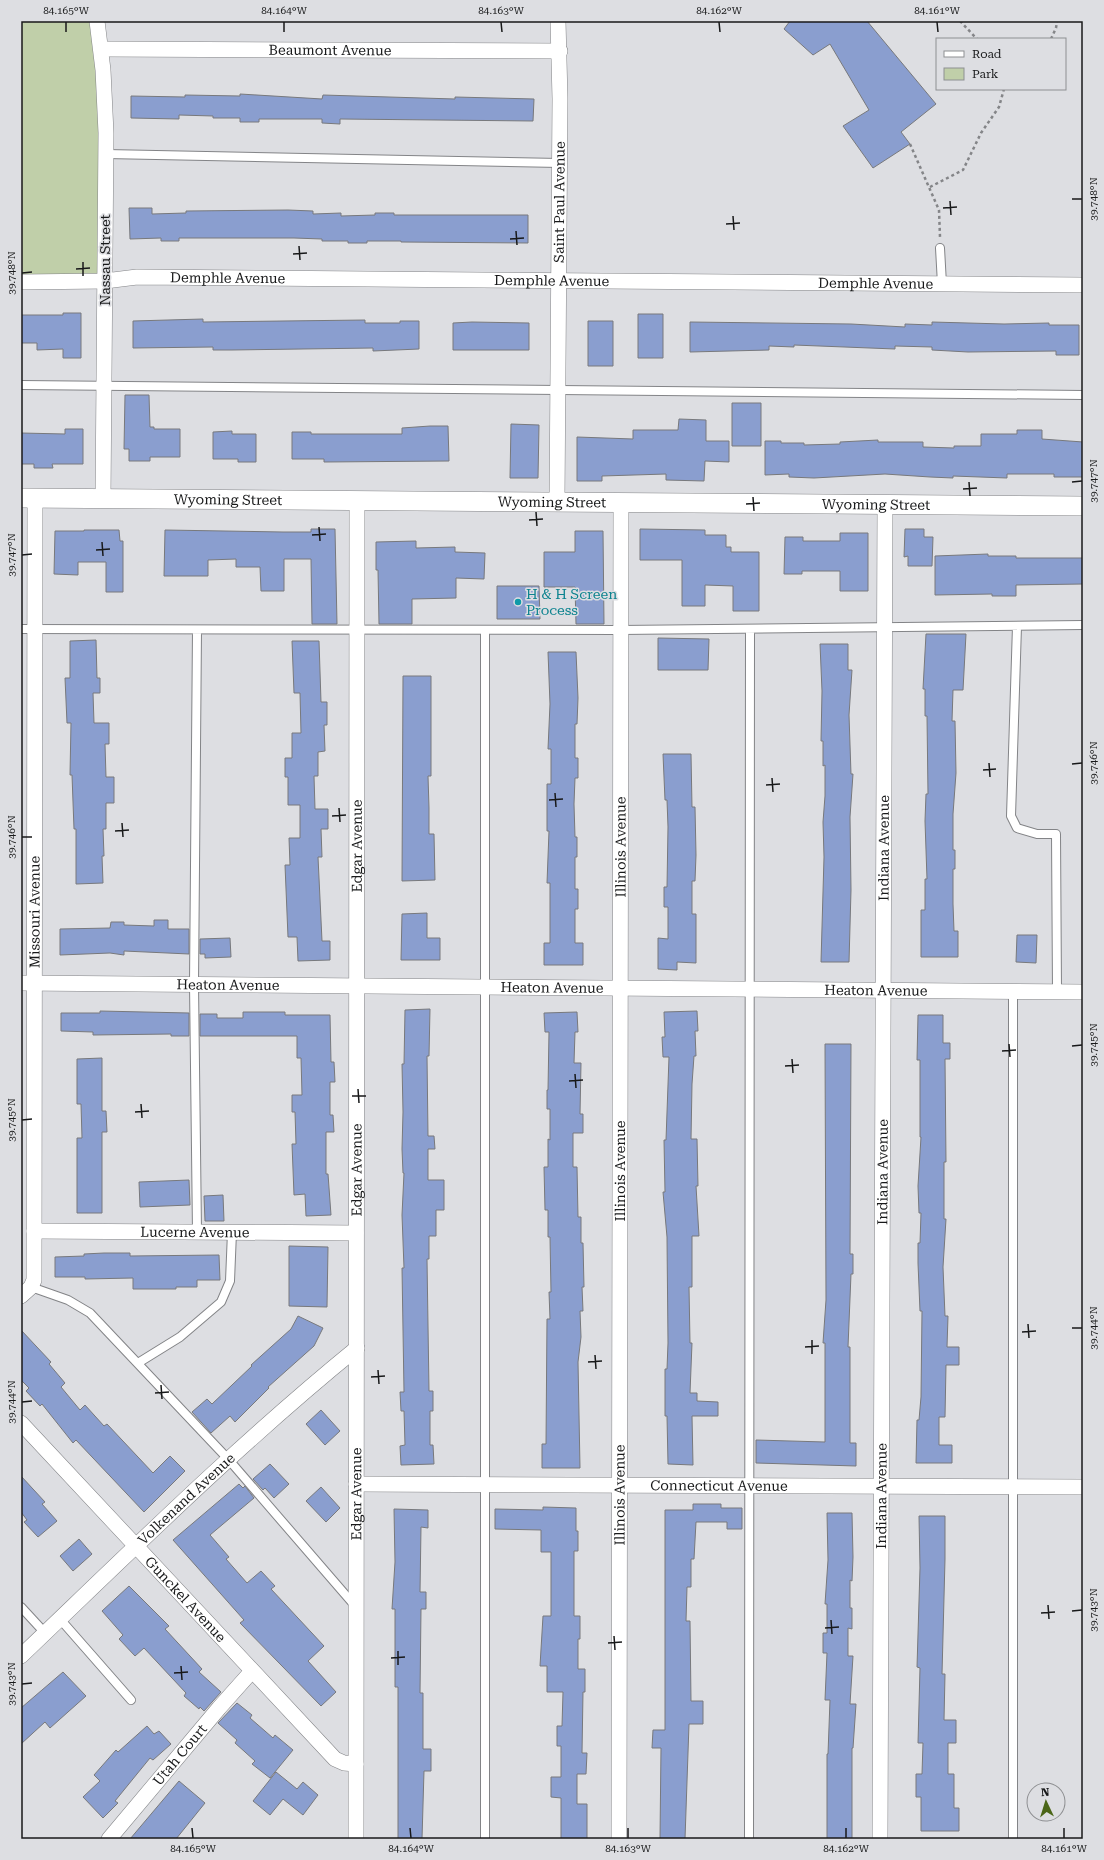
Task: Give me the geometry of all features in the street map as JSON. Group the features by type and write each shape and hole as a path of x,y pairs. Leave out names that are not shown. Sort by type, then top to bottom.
{"street":[{"name":"Nassau Street","path":"97,21 101,50 106,154 104,499"},
{"name":"Saint Paul Avenue","path":"557,502 560,163 560,51 558,21"},
{"name":"Beaumont Avenue","path":"101,50 560,51"},
{"name":"Demphle Avenue","path":"21,282 105,281 137,277 1083,285"},
{"name":"Wyoming Street","path":"28,498 1083,506"},
{"name":"Missouri Avenue","path":"26,1292 34,1280 28,983 28,498"},
{"name":"Edgar Avenue","path":"356,1839 357,501"},
{"name":"Illinois Avenue","path":"619,1839 621,502"},
{"name":"Indiana Avenue","path":"880,1839 884,505"},
{"name":"Heaton Avenue","path":"28,983 1083,992"},
{"name":"Lucerne Avenue","path":"34,1231 356,1232"},
{"name":"Volkenand Avenue","path":"21,1656 136,1546 308,1387 356,1348"},
{"name":"Gunckel Avenue","path":"21,1423 335,1759 344,1763 356,1764"},
{"name":"Connecticut Avenue","path":"356,1484 1083,1487"},
{"name":"Utah Court","path":"109,1839 218,1708 252,1671"}],"lane":[{"path":"106,154 560,163"},
{"path":"940,248 942,284"},
{"path":"21,385 104,387 1083,395"},
{"path":"28,630 620,630 1083,625"},
{"path":"1016,626 1011,816 1017,828 1037,834 1056,834 1057,991"},
{"path":"749,1839 751,988 750,629"},
{"path":"197,630 194,984 197,1232"},
{"path":"485,630 485,1839"},
{"path":"1013,991 1013,1839"},
{"path":"138,1363 180,1337 221,1302 230,1281 232,1232"},
{"path":"26,1292 68,1300 90,1313 229,1460 356,1608"},
{"path":"21,1607 45,1633"},
{"path":"60,1619 131,1700"}],"path":[{"path":"960,21 976,38"},
{"path":"1051,38 1056,28 1056,21"},
{"path":"930,187 963,170 981,133 999,107 1004,90"},
{"path":"910,144 939,210 940,248"}],"green space":[{"path":"21,21 97,21 105,281 21,282"}],"building":[{"path":"790,21 867,21 936,104 901,132 910,144 873,168 843,126 869,110 830,44 813,55 784,29"},
{"path":"240,94 322,99 323,95 455,99 455,97 534,99 533,121 340,119 340,124 322,123 322,119 259,119 259,122 240,122 240,118 213,118 213,116 179,115 179,119 131,118 131,96 240,96"},
{"path":"129,208 152,208 152,214 186,213 186,211 288,210 313,211 313,214 341,213 341,216 375,215 375,213 394,213 394,215 528,215 528,243 367,241 367,243 348,243 348,241 322,241 322,239 294,238 179,238 179,241 161,241 161,238 130,239"},
{"path":"63,313 81,313 81,358 63,358 63,349 37,350 37,343 21,343 21,315 63,315"},
{"path":"638,314 663,314 663,358 638,358"},
{"path":"203,319 203,322 365,320 365,323 400,323 400,321 419,321 419,349 373,351 373,348 213,350 213,347 133,348 133,321"},
{"path":"588,321 613,321 613,366 588,366"},
{"path":"690,322 851,324 905,327 905,324 932,325 932,322 1004,324 1049,323 1049,325 1079,325 1079,355 1056,355 1056,351 968,352 932,350 932,347 895,346 895,349 794,345 794,347 769,346 769,350 690,352"},
{"path":"453,323 529,323 529,350 453,350"},
{"path":"125,395 149,395 150,427 154,427 154,429 180,429 180,457 150,457 150,461 129,461 129,449 124,449"},
{"path":"732,403 761,403 761,446 732,446"},
{"path":"679,419 706,420 706,441 729,441 729,462 705,461 704,481 666,480 666,474 602,476 602,481 577,481 577,437 633,439 633,430 678,430"},
{"path":"511,424 539,425 538,478 510,478"},
{"path":"448,426 449,461 324,462 324,459 292,459 292,432 311,432 311,434 402,434 402,428"},
{"path":"65,429 83,429 83,464 52,464 53,468 34,468 34,464 21,464 21,433 65,434"},
{"path":"1017,430 1042,430 1042,439 1083,442 1083,477 1054,477 1054,474 1007,474 1007,478 953,476 953,478 885,474 814,478 789,477 789,474 765,475 765,441 804,443 804,445 840,444 840,442 878,440 878,442 923,442 923,447 954,448 954,446 981,446 981,434 1017,434"},
{"path":"232,431 232,434 256,434 256,462 238,462 238,459 213,459 213,432"},
{"path":"311,529 335,529 337,624 312,624 311,559 284,559 284,591 261,591 260,567 236,567 236,559 208,560 208,576 164,576 165,530 311,532"},
{"path":"640,529 705,530 705,535 726,535 726,547 731,547 731,552 759,552 759,611 733,611 733,586 705,585 705,606 682,606 682,560 640,560"},
{"path":"905,529 924,529 924,537 933,537 932,566 908,566 908,556 904,557"},
{"path":"119,530 120,541 123,541 123,592 106,592 106,562 78,562 78,575 54,574 55,531"},
{"path":"575,531 603,531 604,624 576,624 575,587 544,587 544,552 575,552"},
{"path":"840,533 868,533 868,591 840,591 840,571 802,571 802,574 784,574 785,537 803,537 803,541 840,541"},
{"path":"416,541 416,548 455,547 455,552 485,553 484,579 456,578 456,598 412,599 412,624 379,624 376,542"},
{"path":"988,554 988,556 1016,556 1016,558 1083,558 1083,584 1016,585 1016,596 992,596 992,594 935,595 935,556"},
{"name":"H & H Screen Process","path":"497,586 539,586 540,619 497,619"},
{"path":"926,634 966,634 963,690 953,690 952,721 955,721 956,773 953,814 953,850 955,850 955,869 953,869 953,904 954,931 958,931 958,957 921,957 921,910 925,910 925,879 927,879 925,821 926,794 928,794 927,716 925,716 925,689 923,689"},
{"path":"658,638 709,639 708,670 658,670"},
{"path":"96,640 97,678 100,678 100,693 93,693 94,723 109,723 109,744 105,744 106,777 114,777 114,803 106,803 106,829 103,829 103,883 76,884 76,829 74,829 72,775 70,775 71,723 67,723 65,678 70,678 70,641"},
{"path":"292,641 319,641 321,702 327,702 327,725 324,725 325,751 318,752 318,776 314,776 315,809 328,809 328,829 321,829 322,857 318,857 322,941 330,941 330,960 298,961 297,937 288,937 285,865 290,865 289,838 300,838 300,805 288,805 288,777 285,777 285,758 292,758 292,733 301,733 300,693 294,693"},
{"path":"820,644 848,644 848,670 852,670 849,715 851,774 853,774 850,817 851,890 849,962 821,962 825,765 823,766 823,741 821,741 822,691"},
{"path":"548,652 576,652 578,698 577,724 575,724 575,758 578,758 578,778 575,778 574,804 575,837 577,837 577,857 575,857 575,889 578,889 578,909 575,909 575,943 583,943 583,965 544,965 544,943 550,943 550,883 547,883 549,831 547,831 547,784 551,784 551,749 548,749 550,704"},
{"path":"403,676 431,676 431,776 428,776 429,834 434,834 435,880 402,881"},
{"path":"663,754 691,754 692,807 695,807 696,855 695,881 692,881 692,914 696,914 696,963 677,962 677,970 658,969 658,938 668,939 668,907 664,907 664,887 667,887 668,827"},
{"path":"427,913 427,938 440,938 440,960 401,960 402,914"},
{"path":"154,920 168,920 168,929 189,929 189,954 124,951 124,955 110,953 60,955 60,929 110,928 111,922 124,922 124,925 154,926"},
{"path":"1017,935 1037,935 1036,963 1016,962"},
{"path":"230,938 231,957 205,958 205,954 200,954 200,939"},
{"path":"430,1009 429,1056 427,1056 428,1136 434,1136 435,1149 428,1149 428,1180 444,1180 444,1210 436,1210 436,1236 429,1236 429,1259 427,1259 429,1391 433,1391 433,1411 430,1411 430,1445 433,1445 434,1464 401,1465 400,1446 405,1445 404,1411 401,1411 400,1392 404,1392 402,1268 404,1268 402,1215 404,1173 402,1149 402,1064 404,1064 405,1010"},
{"path":"100,1011 189,1013 189,1036 171,1036 171,1034 93,1035 93,1032 61,1031 61,1013 100,1013"},
{"path":"697,1011 698,1031 695,1031 696,1056 694,1056 692,1084 691,1139 697,1139 698,1186 696,1186 699,1236 692,1236 692,1287 689,1287 690,1343 692,1343 690,1393 697,1393 697,1401 718,1402 718,1416 692,1416 693,1465 668,1464 667,1416 665,1416 665,1369 667,1369 668,1343 667,1237 663,1192 665,1192 664,1140 666,1140 669,1057 663,1057 662,1037 665,1037 664,1012"},
{"path":"243,1012 285,1012 285,1015 330,1015 331,1062 334,1062 335,1082 330,1082 330,1115 333,1115 334,1132 326,1132 326,1174 328,1174 331,1215 306,1216 305,1194 294,1195 292,1144 296,1144 295,1112 292,1112 292,1095 302,1095 301,1058 297,1058 297,1036 200,1036 200,1014 217,1014 217,1018 243,1018"},
{"path":"577,1012 578,1032 575,1032 574,1063 581,1063 580,1114 583,1114 583,1133 573,1133 573,1167 577,1167 578,1217 581,1217 584,1287 582,1287 583,1311 580,1311 581,1337 578,1362 580,1468 542,1468 542,1444 546,1444 547,1319 550,1319 549,1292 551,1292 550,1237 548,1237 548,1210 545,1210 544,1167 548,1167 548,1139 550,1140 550,1109 547,1109 549,1032 545,1032 544,1013"},
{"path":"918,1015 943,1015 943,1043 950,1043 950,1059 945,1059 946,1162 944,1162 944,1219 946,1219 943,1267 945,1316 948,1316 947,1347 959,1347 959,1365 946,1365 945,1417 939,1417 939,1445 952,1445 952,1463 916,1463 917,1420 919,1420 921,1397 922,1311 920,1311 918,1263 921,1213 919,1213 918,1186 921,1137 920,1060 917,1060"},
{"path":"825,1044 851,1044 850,1254 853,1254 853,1274 851,1274 848,1347 850,1347 850,1443 856,1443 856,1466 756,1463 756,1440 825,1442 825,1343 823,1343 826,1300"},
{"path":"102,1058 102,1111 106,1111 107,1132 102,1132 102,1213 77,1213 77,1138 82,1138 81,1104 77,1104 77,1059"},
{"path":"189,1180 190,1205 140,1207 139,1182"},
{"path":"223,1195 224,1221 205,1221 204,1196"},
{"path":"289,1246 328,1247 327,1307 289,1306"},
{"path":"130,1253 130,1256 219,1255 220,1280 197,1280 197,1287 176,1287 176,1289 133,1289 133,1278 85,1279 85,1277 55,1277 55,1257 84,1256 84,1254"},
{"path":"298,1316 323,1328 314,1346 268,1387 269,1388 235,1422 230,1416 211,1433 192,1412 207,1399 212,1404 252,1366 251,1365 291,1329"},
{"path":"21,1330 51,1362 49,1364 65,1383 61,1387 80,1410 85,1405 104,1426 107,1424 153,1473 170,1456 185,1471 144,1512 76,1440 73,1443 42,1404 40,1406 26,1391 29,1388 21,1380"},
{"path":"321,1410 340,1431 325,1445 306,1424"},
{"path":"270,1464 289,1484 274,1498 265,1488 263,1490 253,1479"},
{"path":"21,1476 45,1502 42,1504 57,1521 38,1537 24,1522 27,1520 21,1512"},
{"path":"239,1484 243,1488 245,1486 254,1498 210,1535 229,1557 226,1559 247,1583 261,1571 275,1586 271,1589 324,1646 308,1661 336,1692 321,1706 240,1623 244,1620 173,1540"},
{"path":"321,1487 340,1508 326,1522 306,1501"},
{"path":"693,1504 721,1504 721,1508 742,1508 742,1529 727,1529 727,1522 696,1522 694,1559 691,1559 691,1587 687,1587 686,1621 690,1621 691,1701 703,1701 703,1724 689,1724 685,1839 660,1839 661,1748 652,1748 653,1730 665,1730 665,1510 693,1510"},
{"path":"543,1507 576,1508 578,1551 574,1551 574,1616 580,1616 578,1669 585,1669 582,1753 587,1753 586,1774 577,1774 577,1804 587,1804 587,1839 561,1839 561,1798 551,1797 551,1777 561,1777 561,1746 557,1746 557,1726 562,1726 563,1692 547,1692 547,1666 540,1666 543,1616 551,1616 551,1552 541,1552 541,1530 495,1529 495,1509 543,1510"},
{"path":"394,1509 428,1510 428,1528 421,1527 420,1592 426,1592 426,1609 421,1609 420,1693 423,1693 423,1749 431,1749 431,1771 424,1771 422,1839 398,1839 398,1687 395,1687 395,1609 392,1609 395,1562"},
{"path":"827,1513 852,1513 853,1557 852,1581 850,1580 850,1608 852,1608 852,1629 848,1628 848,1656 853,1656 850,1704 856,1704 852,1748 852,1839 827,1839 827,1754 830,1700 825,1700 827,1653 823,1653 823,1633 827,1633 827,1604 825,1604 828,1560"},
{"path":"919,1516 945,1516 942,1674 945,1674 944,1720 956,1720 956,1743 948,1743 948,1774 954,1774 954,1808 959,1808 959,1831 921,1831 921,1797 916,1797 916,1774 922,1774 923,1743 918,1743 920,1668 917,1667 920,1568"},
{"path":"79,1539 92,1554 73,1571 60,1556"},
{"path":"129,1586 169,1626 165,1629 202,1669 199,1672 221,1692 204,1711 200,1707 199,1709 184,1696 186,1693 144,1648 135,1656 119,1639 123,1635 102,1611"},
{"path":"63,1672 86,1696 50,1728 45,1722 21,1744 21,1708"},
{"path":"237,1703 252,1715 250,1718 273,1738 275,1735 293,1750 270,1778 252,1764 255,1761 235,1743 237,1740 218,1723"},
{"path":"147,1726 154,1734 159,1731 171,1744 153,1760 150,1758 115,1801 118,1803 103,1818 83,1797 100,1781 94,1775 116,1750 118,1752"},
{"path":"276,1772 297,1789 303,1782 318,1795 303,1815 283,1799 270,1815 253,1801"},
{"path":"179,1781 205,1803 176,1839 130,1839"}],"place":[{"name":"H & H Screen Process","path":"518,602"}]}
